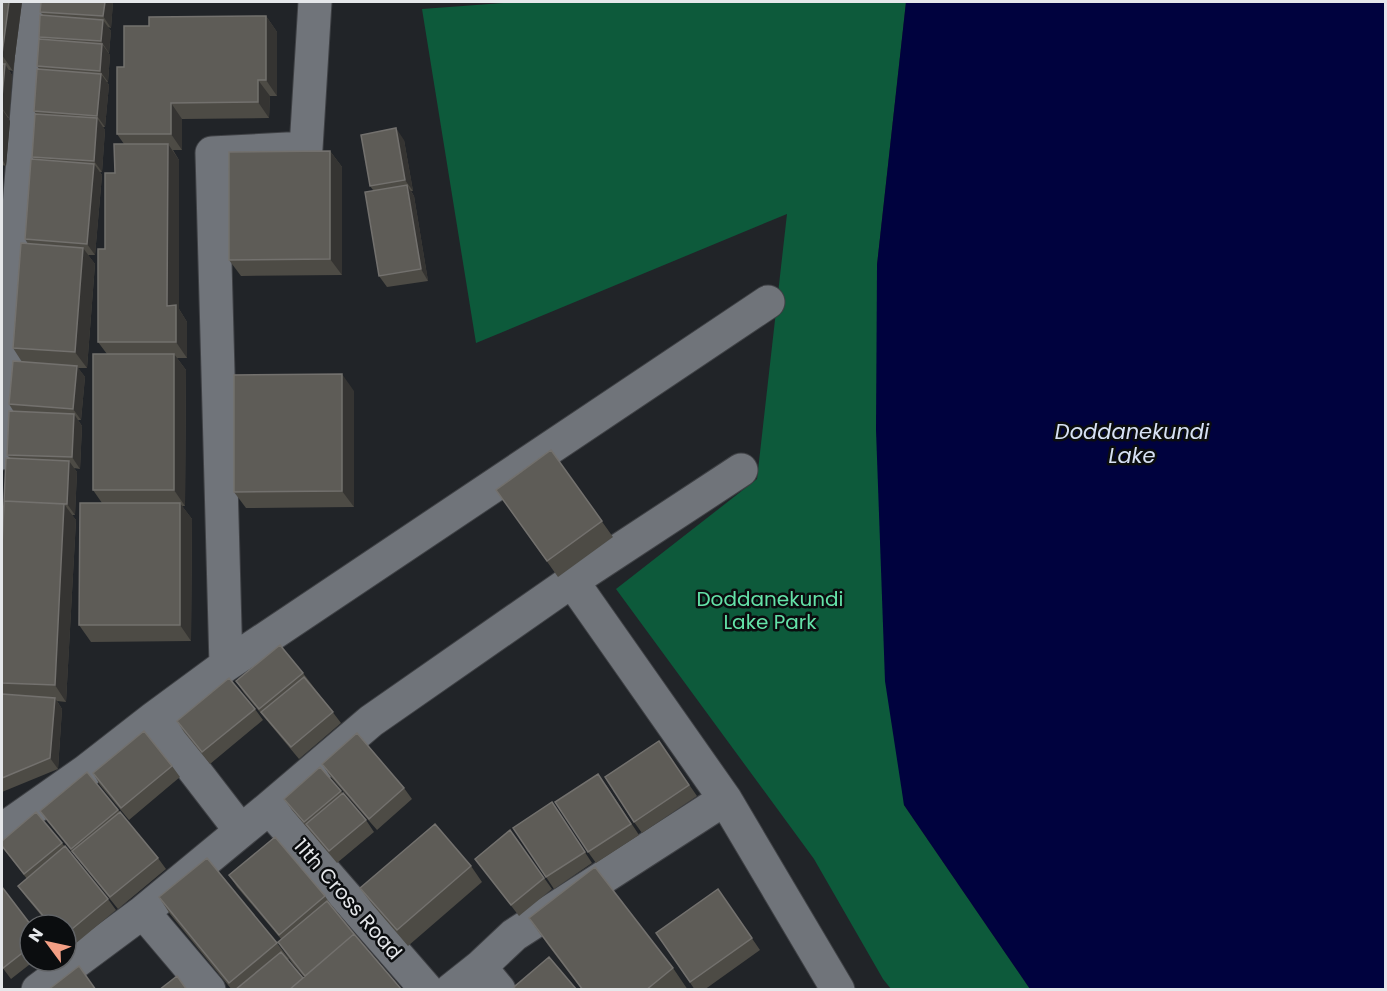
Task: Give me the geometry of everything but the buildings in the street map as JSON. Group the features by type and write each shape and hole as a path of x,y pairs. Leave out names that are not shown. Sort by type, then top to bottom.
{"street":[{"path":"2,453 36,2"},
{"path":"226,665 212,153 306,148 315,2"},
{"path":"2,830 86,771 226,665 768,302"},
{"path":"38,990 144,912 371,721 572,581 741,470"},
{"path":"572,581 725,799 838,990"},
{"path":"154,718 241,831"},
{"path":"451,990 489,978 514,935 725,799"},
{"name":"11th Cross Road","path":"269,808 427,990"},
{"path":"144,912 209,990"}],"green space":[{"name":"Doddanekundi Lake Park","path":"517,2 906,2 877,265 904,805 1030,989 891,989 814,859 616,589 757,479 787,214 476,343 422,9"}],"water":[{"name":"Doddanekundi Lake","path":"906,2 1385,2 1385,989 1030,989 904,805 885,681 876,430 877,265"}]}
